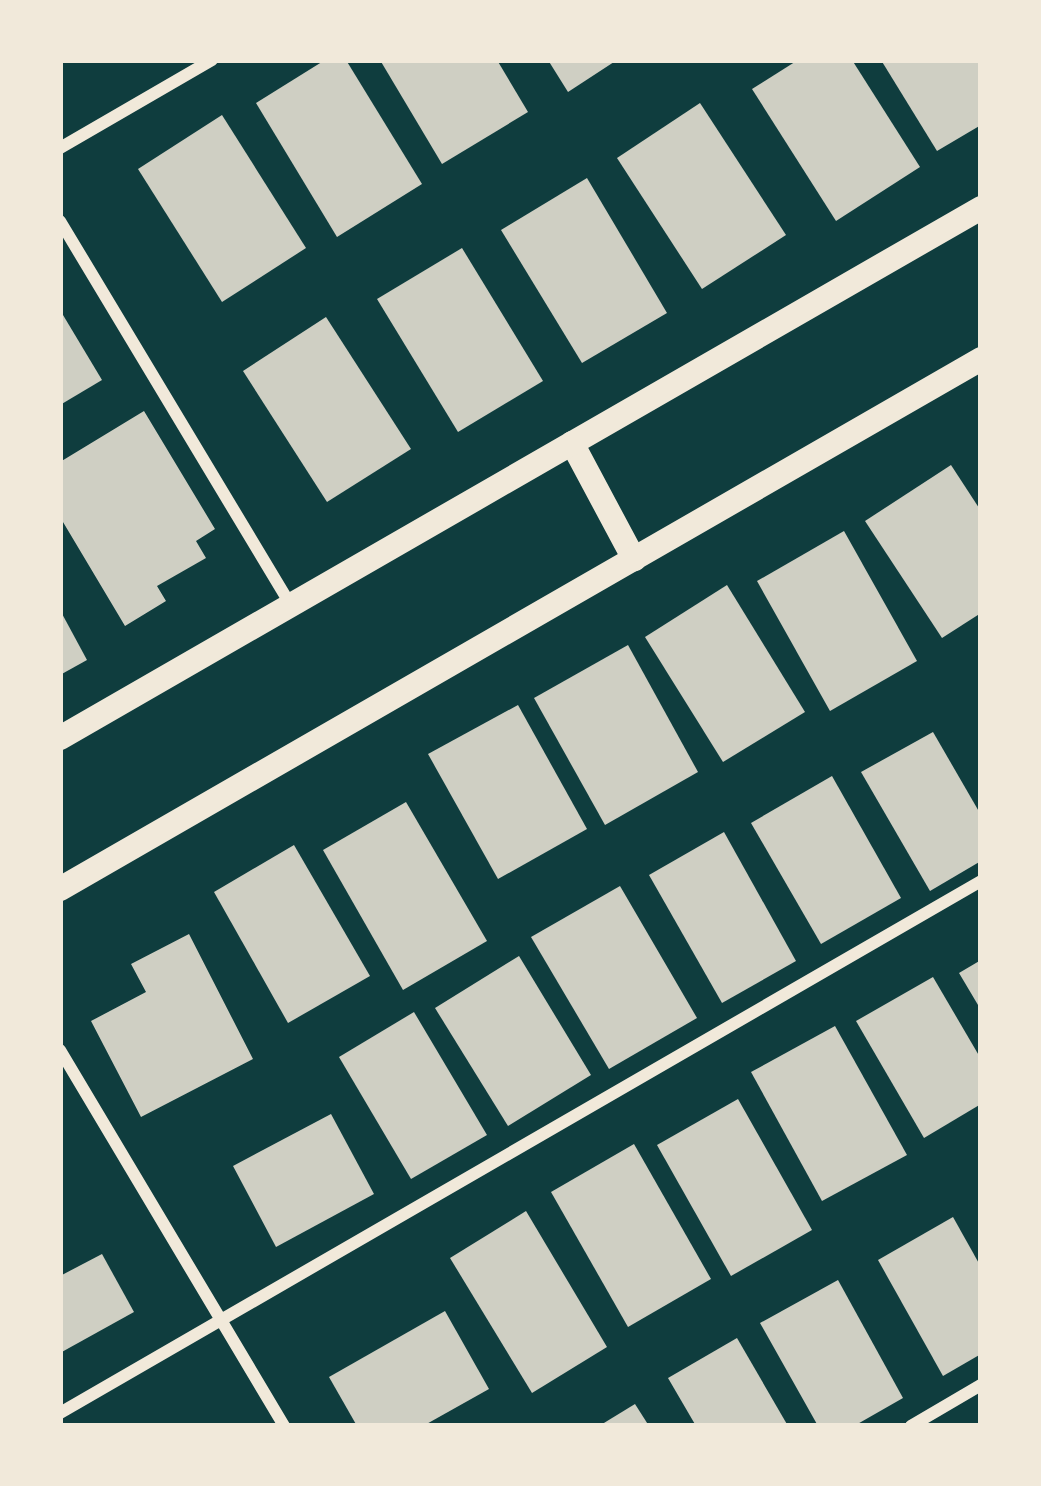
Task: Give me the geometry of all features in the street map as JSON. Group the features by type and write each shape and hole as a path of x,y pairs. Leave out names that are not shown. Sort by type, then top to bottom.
{"main road":[{"path":"60,738 981,208"},
{"path":"60,889 981,359"},
{"path":"572,443 634,559"}],"street":[{"path":"60,148 212,60"},
{"path":"60,221 291,605"},
{"path":"60,1412 981,881"},
{"path":"60,1050 284,1426"},
{"path":"911,1426 981,1385"}],"building":[{"path":"325,60 346,60 422,184 337,237 256,103"},
{"path":"380,60 497,60 528,112 442,164"},
{"path":"548,60 617,60 568,92"},
{"path":"798,60 852,60 920,167 836,221 752,89"},
{"path":"881,60 981,60 981,125 937,151"},
{"path":"700,103 786,235 702,289 617,158"},
{"path":"222,115 306,248 222,302 138,169"},
{"path":"587,178 667,313 582,363 501,230"},
{"path":"462,248 543,381 458,432 377,299"},
{"path":"60,310 102,380 60,405"},
{"path":"326,317 411,449 327,502 243,371"},
{"path":"144,411 215,529 196,541 206,558 157,586 166,601 125,626 60,517 60,462"},
{"path":"951,465 981,511 981,613 942,638 865,521"},
{"path":"844,531 917,661 830,711 757,581"},
{"path":"727,585 805,712 723,762 645,637"},
{"path":"60,610 87,660 60,675"},
{"path":"628,645 698,772 605,825 534,698"},
{"path":"518,705 587,829 498,879 428,754"},
{"path":"933,732 981,815 981,861 930,891 861,772"},
{"path":"832,776 901,898 821,944 751,823"},
{"path":"406,802 487,941 403,990 323,850"},
{"path":"724,832 796,961 722,1003 649,875"},
{"path":"294,845 370,976 288,1023 214,892"},
{"path":"620,886 697,1018 609,1069 531,937"},
{"path":"189,934 253,1059 141,1117 91,1021 146,992 131,964"},
{"path":"519,956 591,1075 508,1126 435,1008"},
{"path":"981,960 981,1010 959,973"},
{"path":"933,977 981,1059 981,1104 924,1138 856,1021"},
{"path":"414,1012 487,1135 411,1179 339,1057"},
{"path":"835,1026 907,1155 822,1201 751,1072"},
{"path":"738,1099 812,1230 731,1276 657,1145"},
{"path":"331,1114 374,1194 276,1247 233,1166"},
{"path":"634,1144 711,1279 628,1327 551,1192"},
{"path":"526,1211 607,1347 532,1393 450,1258"},
{"path":"953,1217 981,1267 981,1354 943,1376 878,1260"},
{"path":"102,1254 134,1312 60,1353 60,1276"},
{"path":"838,1280 903,1398 854,1426 818,1426 760,1323"},
{"path":"445,1311 489,1389 423,1426 357,1426 329,1377"},
{"path":"737,1338 788,1426 696,1426 668,1378"},
{"path":"635,1404 649,1426 599,1426"}]}
